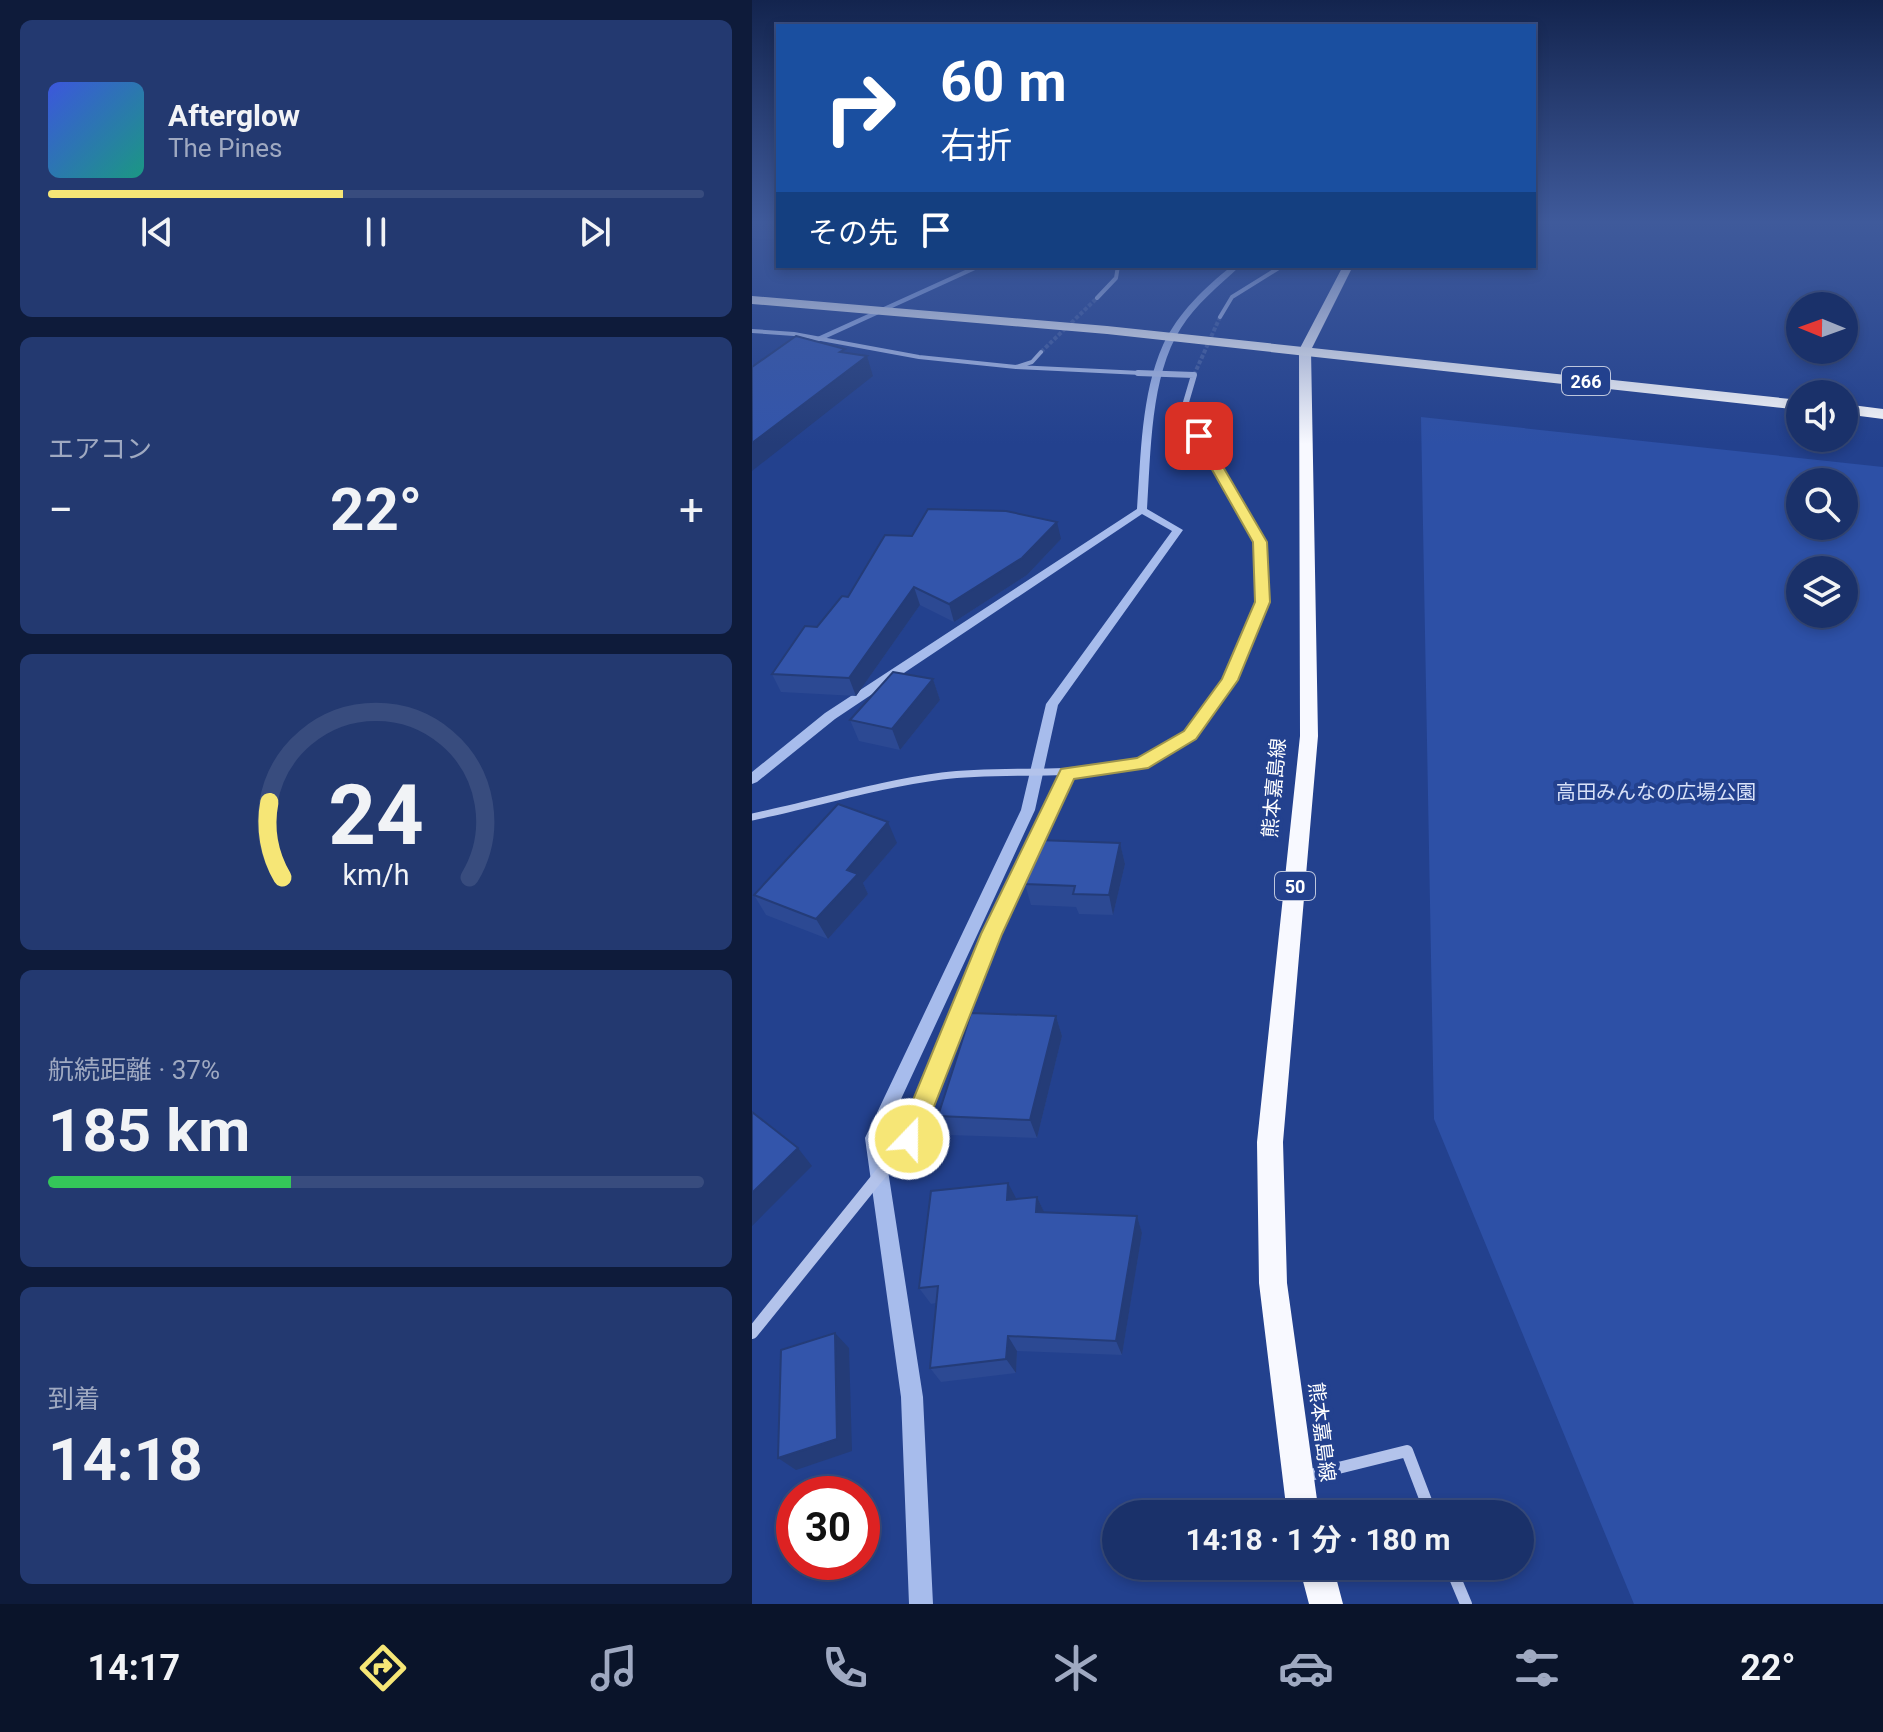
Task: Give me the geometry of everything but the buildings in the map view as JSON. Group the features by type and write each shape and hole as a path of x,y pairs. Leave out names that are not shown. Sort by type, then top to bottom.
{"highway":[{"name":"266","path":"752,300 1305,350 1786,403"},
{"path":"1858,411 1883,414"}],"main road":[{"name":"熊本嘉島線","path":"1301,1500 1273,1283 1270,1142 1309,736 1305,350 1333,295"},
{"path":"1320,1580 1326,1604"}],"street":[{"path":"1097,298 1100,295"},
{"path":"1220,317 1235,295"},
{"path":"752,331 794,334 919,357 1016,367 1194,375 1184,409 1260,542 1262,602 1230,680 1190,735 1141,764 1068,773 943,776 752,817"},
{"path":"1016,367 1032,362 1041,352"},
{"path":"752,1333 909,1139 992,934 1068,773"},
{"path":"1298,1478 1407,1451 1426,1500"},
{"path":"1456,1580 1466,1604"}],"green space":[{"name":"高田みんなの広場公園","path":"1421,417 1883,467 1883,1604 1634,1604 1434,1119"}],"waterway":[{"path":"806,344 916,295"},
{"path":"1142,510 1151,413 1163,356 1175,331 1204,295"},
{"path":"752,779 830,716 1142,510"},
{"path":"921,1604 912,1397 874,1138 1028,810 1052,704 1178,530 1142,510"}],"tunnel":[{"path":"1041,352 1097,298"},
{"path":"1194,375 1220,317"}],"route":[{"path":"909,1139 992,934 1068,773 1141,764 1190,735 1230,680 1262,602 1260,542 1199,436"}]}
